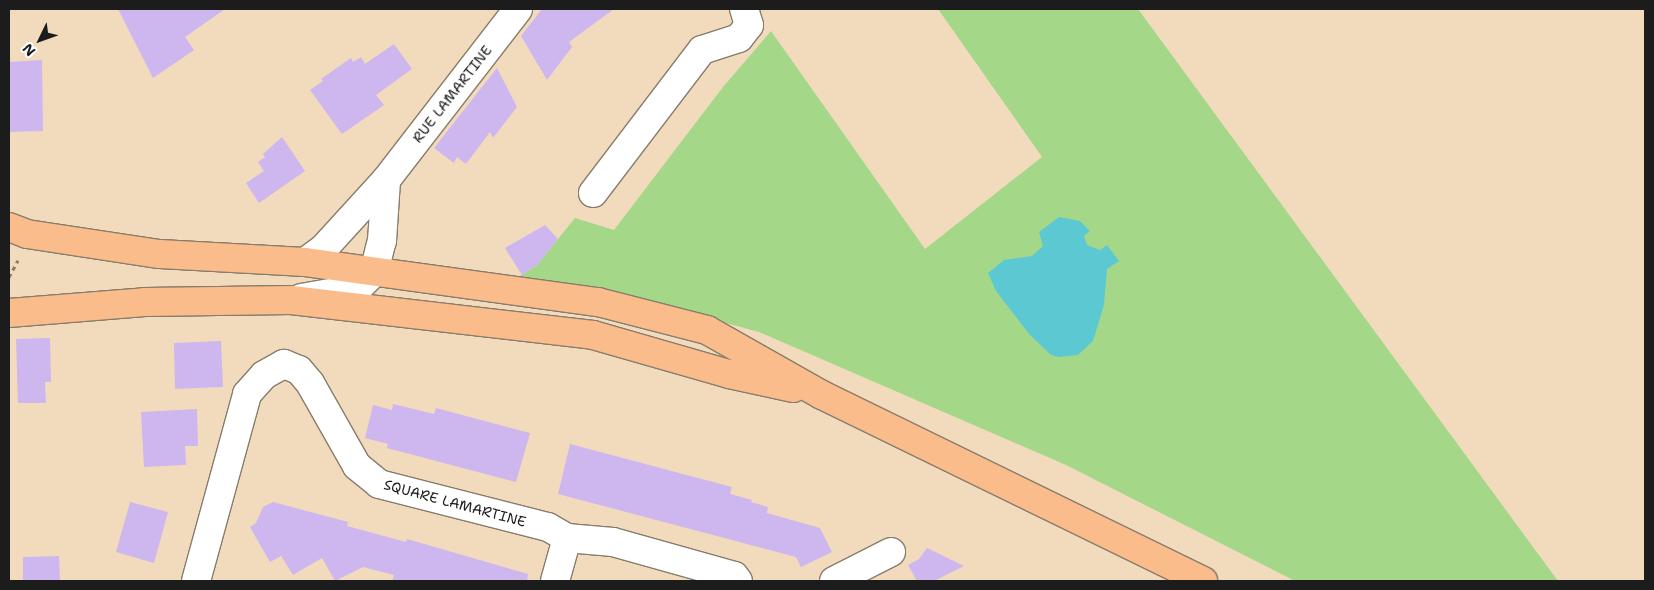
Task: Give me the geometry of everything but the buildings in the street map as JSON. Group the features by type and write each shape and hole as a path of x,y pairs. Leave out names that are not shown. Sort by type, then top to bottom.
{"main road":[{"path":"9,226 27,234 160,254 305,262 598,302 706,330 822,395 1203,581"},
{"path":"9,313 145,302 291,300 593,335 729,374 822,395"}],"street":[{"name":"RUE LAMARTINE","path":"305,262 324,248 386,180 518,9"},
{"path":"593,193 702,50 739,38 749,25 744,9"},
{"path":"291,300 358,288 374,272 382,241 386,180"},
{"name":"SQUARE LAMARTINE","path":"204,574 247,394 264,375 284,364 299,370 310,383 357,466 379,484 548,528 567,538 613,542 734,576 738,581"},
{"path":"555,581 567,538"},
{"path":"834,581 891,552"}],"green space":[{"path":"938,9 1138,9 1558,581 1295,581 1066,465 759,332 605,290 517,278 537,265 575,218 614,230 723,87 771,31 925,249 1042,157"}],"water":[{"path":"1059,217 1080,221 1090,231 1084,236 1087,245 1100,250 1107,245 1119,261 1107,269 1104,305 1093,341 1078,355 1059,357 1051,355 1029,334 996,291 988,273 1004,260 1032,256 1043,246 1039,232"}]}
